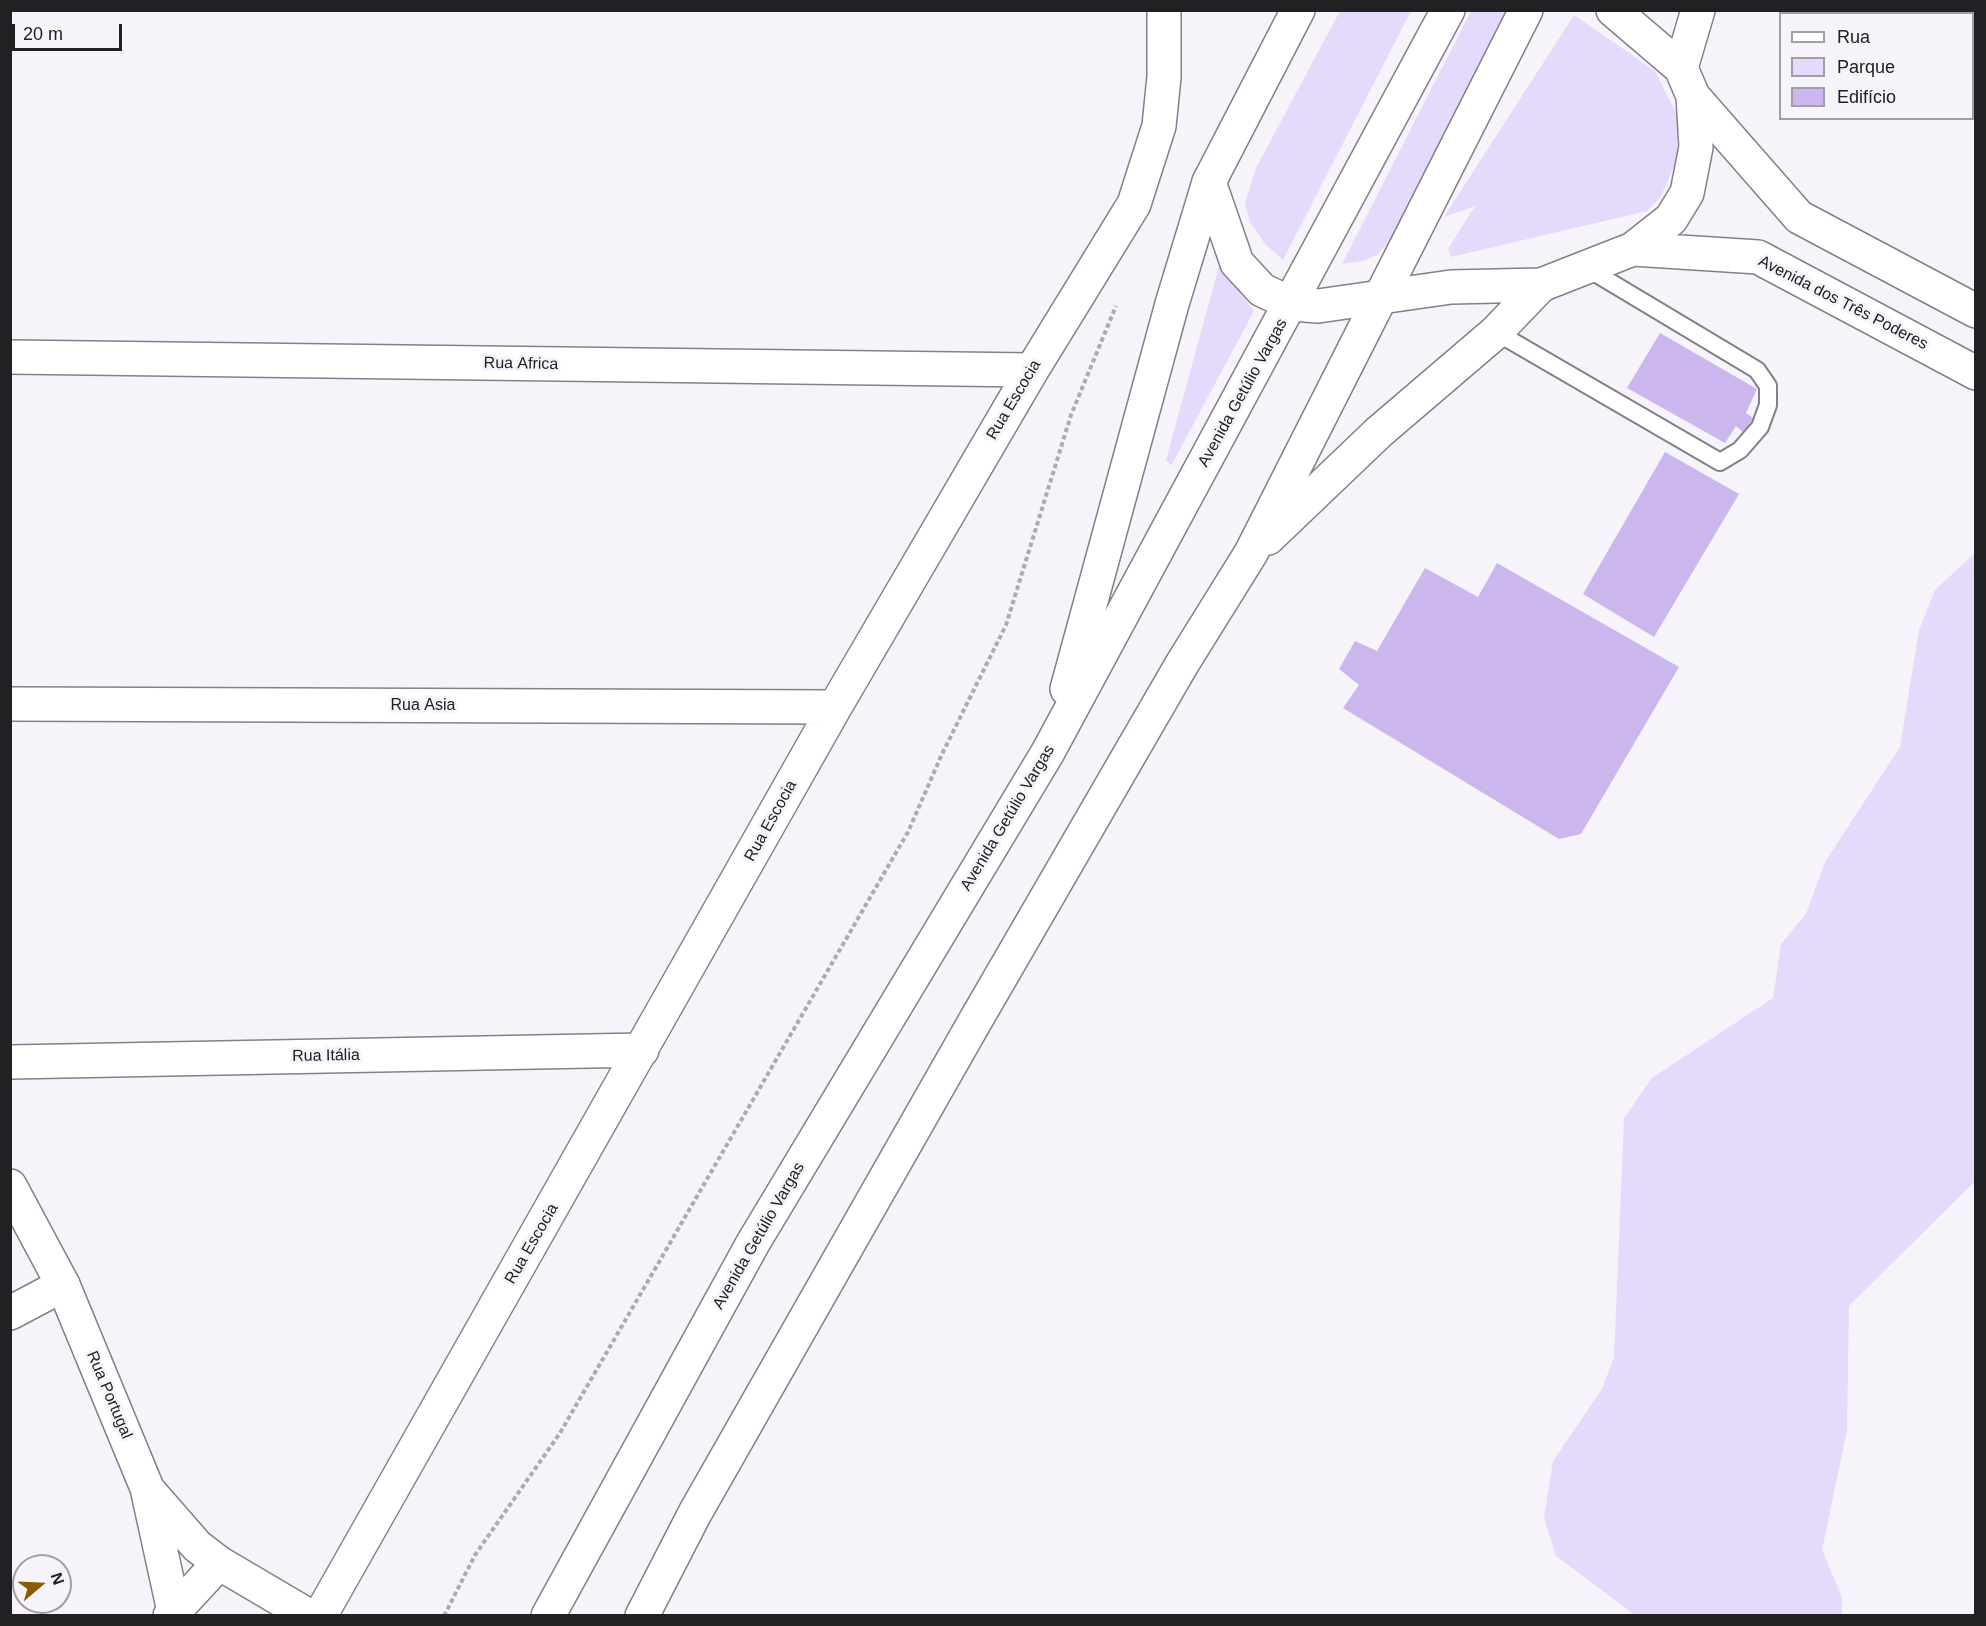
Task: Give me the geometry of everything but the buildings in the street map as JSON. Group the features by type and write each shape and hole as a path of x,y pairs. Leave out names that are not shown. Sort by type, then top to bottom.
{"street":[{"name":"Rua Escocia","path":"320,1616 835,707 1032,370 1134,204 1159,126 1164,77 1164,10"},
{"path":"1048,752 1096,590 1172,304 1209,182 1298,10"},
{"name":"Avenida Getúlio Vargas","path":"548,1616 753,1243 1048,752 1292,304 1448,10"},
{"path":"642,1616 695,1513 974,1023 1182,664 1251,553 1526,10"},
{"path":"1613,10 1687,82 1799,217 1976,311"},
{"path":"1632,249 1671,219 1687,194 1696,147 1687,82 1700,16"},
{"name":"Avenida dos Três Poderes","path":"1209,182 1237,262 1262,291 1292,304 1318,306 1451,287 1540,285 1632,249 1758,257 1976,373"},
{"path":"1251,553 1379,432 1496,332 1540,285"},
{"name":"Rua Africa","path":"10,357 1032,370"},
{"name":"Rua Asia","path":"10,704 835,707"},
{"name":"Rua Itália","path":"10,1062 642,1050"},
{"name":"Rua Portugal","path":"10,1186 63,1285 147,1488 173,1615"},
{"path":"10,1313 63,1285"},
{"path":"147,1488 197,1546 219,1563 309,1616"},
{"path":"173,1615 219,1563"}],"lane":[{"path":"1496,332 1720,462 1740,450 1760,427 1768,405 1768,386 1757,370 1585,267"}],"path":[{"path":"444,1616 475,1555 560,1433 908,832 942,754 1006,626 1071,415 1120,296"}],"green space":[{"path":"1340,11 1411,11 1283,260 1265,244 1250,222 1245,203 1256,168"},
{"path":"1471,11 1505,11 1394,236 1378,254 1363,261 1342,264"},
{"path":"1574,15 1655,71 1679,119 1676,162 1660,198 1647,211 1451,257 1448,249 1475,206 1444,217"},
{"path":"1219,266 1254,311 1171,466 1166,460"},
{"path":"1975,553 1975,1181 1849,1306 1847,1430 1822,1550 1842,1597 1842,1615 1635,1615 1556,1556 1544,1518 1553,1461 1602,1389 1614,1357 1624,1118 1652,1078 1773,998 1781,944 1806,914 1825,862 1900,747 1919,630 1935,590"}]}
